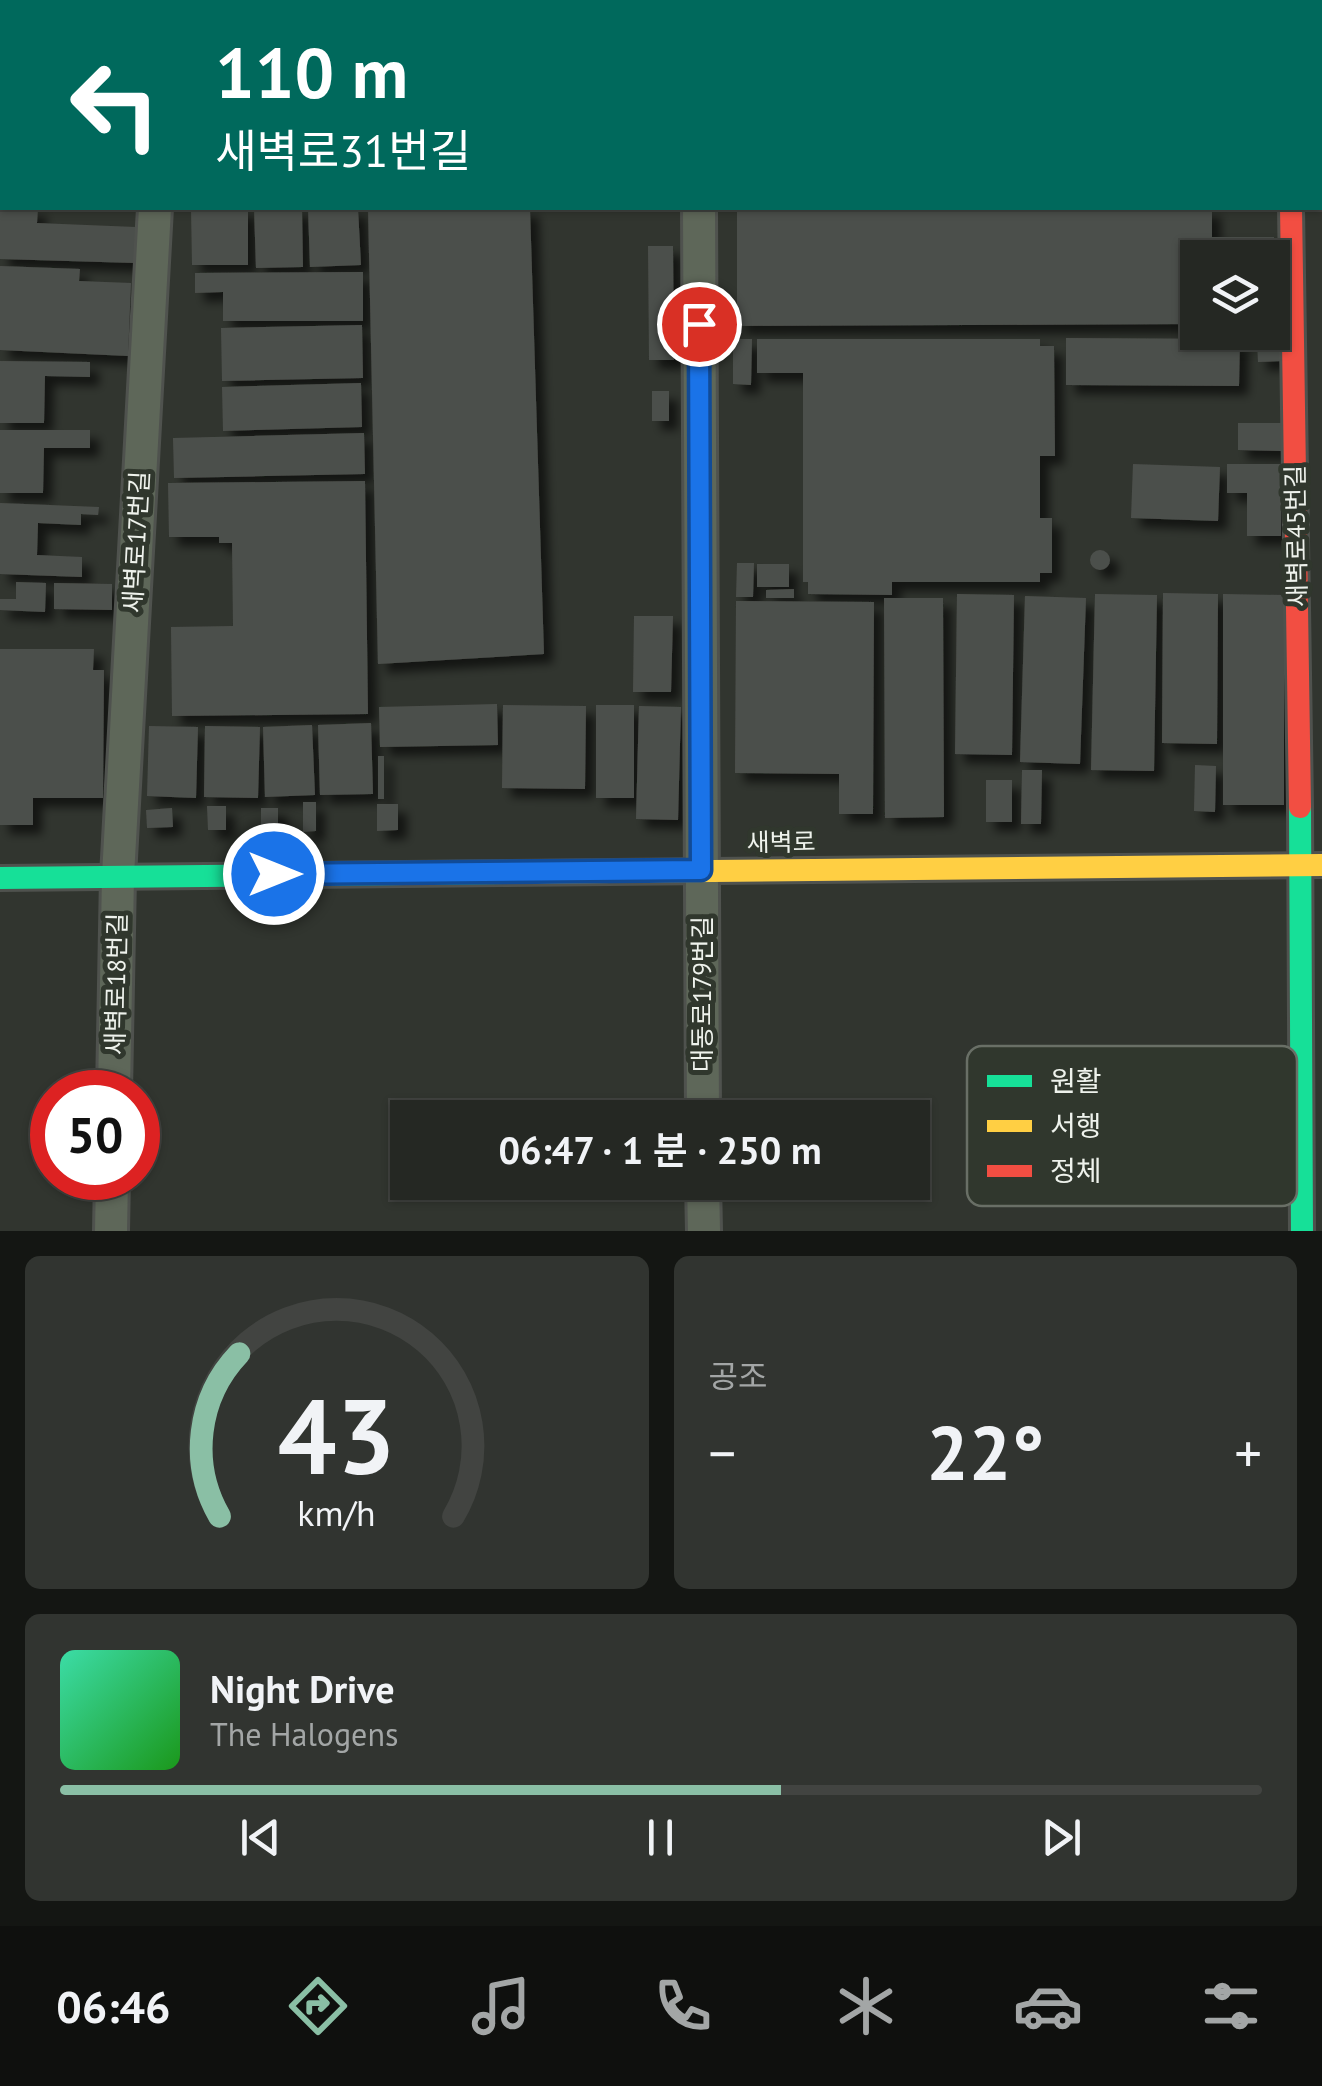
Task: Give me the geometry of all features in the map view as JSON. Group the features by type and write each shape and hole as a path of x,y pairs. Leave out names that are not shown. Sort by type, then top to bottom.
{"main road":[{"name":"새벽로45번길","path":"1291,210 1311,865 1302,1231"},
{"name":"새벽로","path":"0,878 1311,865"}],"street":[{"name":"새벽로17번길","path":"118,876 155,210"},
{"name":"대동로179번길","path":"698,210 703,1100"},
{"name":"새벽로18번길","path":"114,1070 118,876"},
{"path":"111,1231 112,1200"},
{"path":"703,1200 704,1231"}],"building":[{"path":"0,210 38,210 37,223 136,227 135,263 0,259"},
{"path":"191,210 248,210 248,265 192,265"},
{"path":"254,210 302,210 303,267 256,268"},
{"path":"308,210 358,210 361,265 310,267"},
{"path":"368,210 530,210 544,654 378,664"},
{"path":"737,210 1212,210 1212,237 1274,237 1180,240 1180,324 737,326"},
{"path":"648,246 673,246 674,360 649,360"},
{"path":"0,266 80,269 79,281 131,283 128,356 0,350"},
{"path":"363,272 363,321 223,321 223,292 195,293 195,273"},
{"path":"362,325 363,378 222,381 221,328"},
{"path":"1066,338 1180,339 1180,350 1240,350 1239,386 1066,385"},
{"path":"733,339 752,339 751,385 733,384"},
{"path":"757,339 1040,339 1040,346 1054,346 1055,456 1040,456 1040,518 1052,518 1052,573 1040,573 1040,582 892,582 892,595 808,594 808,582 803,582 803,373 757,373"},
{"path":"1257,350 1282,350 1283,361 1258,362"},
{"path":"0,361 90,362 90,377 45,376 44,423 0,423"},
{"path":"361,383 362,427 223,431 222,387"},
{"path":"652,391 669,391 669,421 652,421"},
{"path":"1238,423 1281,423 1281,451 1238,450"},
{"path":"0,430 90,430 90,448 44,448 43,493 0,493"},
{"path":"364,433 365,474 174,478 173,438"},
{"path":"1133,464 1220,467 1218,521 1131,518"},
{"path":"1227,464 1281,464 1281,536 1247,536 1247,493 1227,493"},
{"path":"365,481 368,714 172,716 171,627 233,626 232,543 219,543 219,537 169,537 168,483"},
{"path":"0,503 99,507 98,515 81,514 81,525 38,523 37,555 82,557 82,577 0,574"},
{"path":"1096,550 1104,550 1110,560 1104,570 1096,570 1090,564 1090,556"},
{"path":"737,563 754,563 753,597 736,597"},
{"path":"757,564 789,564 789,587 757,587"},
{"path":"16,582 46,583 45,612 0,610 0,599 16,599"},
{"path":"54,583 112,584 112,610 54,609"},
{"path":"794,589 794,598 766,598 766,590"},
{"path":"1163,593 1218,594 1217,744 1162,743"},
{"path":"957,594 1014,595 1012,755 955,754"},
{"path":"1095,594 1157,595 1154,771 1091,770"},
{"path":"1223,594 1284,595 1284,805 1223,805"},
{"path":"1025,596 1086,598 1080,764 1020,762"},
{"path":"884,598 943,598 944,817 885,818"},
{"path":"736,601 874,602 873,814 839,814 839,774 735,773"},
{"path":"634,616 673,616 671,692 633,692"},
{"path":"0,649 94,649 93,670 104,670 103,798 33,798 33,825 0,825"},
{"path":"497,704 498,745 380,747 379,707"},
{"path":"503,705 586,706 585,789 502,788"},
{"path":"596,705 634,705 634,798 596,798"},
{"path":"639,706 681,707 678,820 636,819"},
{"path":"371,723 373,794 320,795 318,725"},
{"path":"312,725 315,795 265,797 263,727"},
{"path":"149,726 198,727 196,798 147,796"},
{"path":"205,726 260,727 258,798 204,797"},
{"path":"378,756 384,756 384,799 378,799"},
{"path":"1195,765 1216,766 1215,812 1194,811"},
{"path":"1022,770 1042,770 1041,824 1021,824"},
{"path":"986,780 1012,780 1012,822 986,822"},
{"path":"303,802 316,802 316,831 303,832"},
{"path":"377,804 398,804 398,830 377,831"},
{"path":"207,806 226,806 226,830 208,830"},
{"path":"172,808 173,827 147,828 146,810"},
{"path":"261,808 278,808 278,831 261,831"}],"traffic: fast":[{"path":"1300,807 1302,1231"},
{"path":"0,878 503,873"}],"traffic: slow":[{"path":"503,873 1322,865"}],"traffic: jam":[{"path":"1291,210 1300,807"}],"route":[{"path":"274,874 701,870 699,324"}]}
